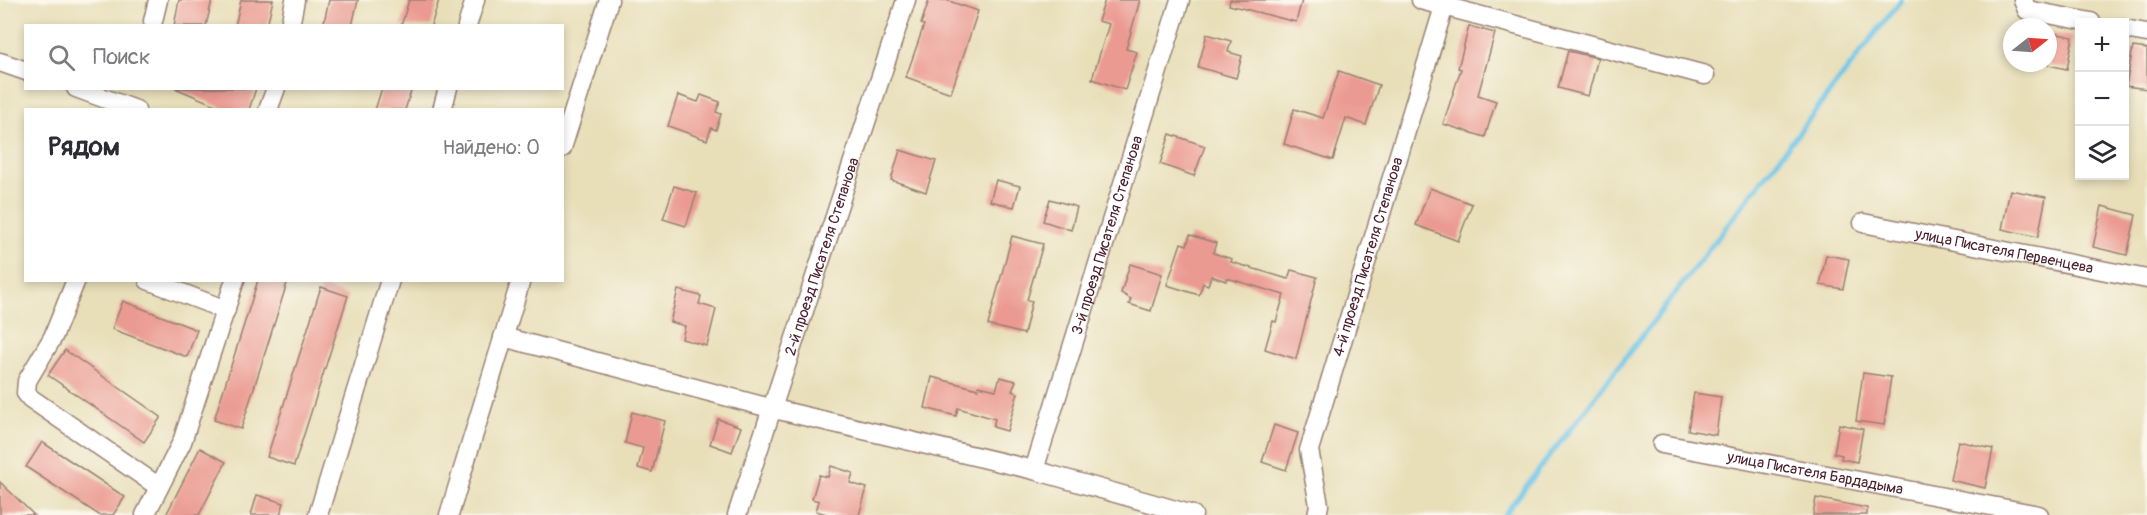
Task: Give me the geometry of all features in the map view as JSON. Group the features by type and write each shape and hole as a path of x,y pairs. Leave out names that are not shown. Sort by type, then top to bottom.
{"street":[{"path":"153,21 158,0"},
{"path":"290,24 296,0"},
{"path":"468,24 475,0"},
{"path":"564,142 609,0"},
{"name":"2-й проезд Писателя Степанова","path":"736,515 906,0"},
{"name":"3-й проезд Писателя Степанова","path":"1034,470 1180,0"},
{"path":"1421,0 1445,4 1705,75"},
{"path":"2023,0 2027,10 2075,19"},
{"name":"4-й проезд Писателя Степанова","path":"1317,515 1320,505 1309,450 1445,4"},
{"path":"2129,30 2147,33"},
{"path":"0,62 24,70"},
{"path":"81,90 131,108"},
{"path":"269,108 275,90"},
{"path":"443,108 447,90"},
{"name":"улица Писателя Первенцева","path":"1863,223 2147,279"},
{"path":"75,282 53,337 27,381 26,393 159,487"},
{"path":"153,282 226,310"},
{"path":"145,515 182,442 235,282"},
{"path":"318,515 389,282"},
{"path":"449,515 520,282"},
{"path":"504,337 770,408 1034,470 1193,515"},
{"name":"улица Писателя Бардадыма","path":"1662,444 2039,515"}],"building":[{"path":"179,0 212,0 206,24 174,24"},
{"path":"241,0 273,0 267,24 235,24"},
{"path":"329,0 358,0 352,24 323,24"},
{"path":"409,0 439,0 432,24 402,24"},
{"path":"929,0 946,0 978,11 951,93 906,77 924,25 921,24"},
{"path":"1105,0 1140,0 1126,49 1137,52 1125,90 1092,79 1109,24 1098,21"},
{"path":"1230,0 1302,0 1296,22 1229,5"},
{"path":"1469,26 1495,33 1478,95 1496,101 1485,137 1443,124 1461,69 1458,68"},
{"path":"1207,34 1231,41 1228,52 1242,56 1236,78 1198,67"},
{"path":"2057,34 2073,37 2067,69 2057,67"},
{"path":"2133,47 2147,49 2147,89 2129,86"},
{"path":"1568,51 1598,58 1588,96 1558,88"},
{"path":"1339,71 1379,85 1366,125 1346,118 1333,160 1284,144 1294,109 1323,118"},
{"path":"180,90 255,90 250,108 222,108"},
{"path":"381,90 411,90 406,108 376,108"},
{"path":"678,95 698,102 701,95 720,102 716,112 721,114 716,130 711,128 707,140 668,126"},
{"path":"1170,134 1205,146 1194,176 1160,164"},
{"path":"900,150 936,161 926,192 891,180"},
{"path":"996,180 1020,186 1014,207 990,201"},
{"path":"674,186 697,193 686,226 663,219"},
{"path":"1430,188 1472,204 1458,241 1416,225"},
{"path":"2010,190 2046,197 2038,237 2002,229"},
{"path":"1050,199 1077,207 1071,230 1043,221"},
{"path":"2102,206 2136,215 2127,255 2093,247"},
{"path":"1190,235 1216,243 1213,253 1232,259 1231,262 1288,279 1291,270 1317,277 1296,359 1265,349 1284,295 1227,278 1226,281 1211,276 1208,285 1203,283 1199,295 1167,285 1181,243 1187,245"},
{"path":"1012,236 1043,244 1027,300 1032,301 1024,334 988,325"},
{"path":"1826,255 1849,259 1843,289 1820,285"},
{"path":"1130,264 1162,274 1151,311 1129,304 1131,299 1121,293"},
{"path":"257,282 287,282 241,429 214,420"},
{"path":"321,287 348,296 294,466 267,457"},
{"path":"678,290 701,296 699,304 716,309 707,346 682,339 685,326 670,322"},
{"path":"123,301 197,330 187,357 112,329"},
{"path":"65,350 161,417 144,442 48,375"},
{"path":"1863,373 1891,377 1884,425 1856,421"},
{"path":"932,377 978,389 979,386 996,390 1000,377 1016,381 1012,391 1018,393 1007,431 993,427 995,419 958,408 956,416 925,408"},
{"path":"1694,393 1721,397 1716,435 1688,430"},
{"path":"632,412 665,421 652,472 638,468 643,448 625,443"},
{"path":"718,419 741,427 732,452 710,444"},
{"path":"1839,424 1863,429 1857,462 1841,459 1842,455 1834,453"},
{"path":"1274,425 1298,433 1286,470 1262,462"},
{"path":"1958,441 1993,449 1985,488 1950,480"},
{"path":"42,442 125,497 113,515 99,515 26,467"},
{"path":"200,448 226,462 199,515 166,515"},
{"path":"831,466 853,473 850,483 867,488 859,515 830,515 816,511 819,501 812,499 819,475 828,477"},
{"path":"0,482 34,515 0,515"},
{"path":"257,495 284,503 280,515 251,515"},
{"path":"1816,498 1867,508 1867,515 1813,515"}],"waterway":[{"path":"1504,515 1901,0"}]}
